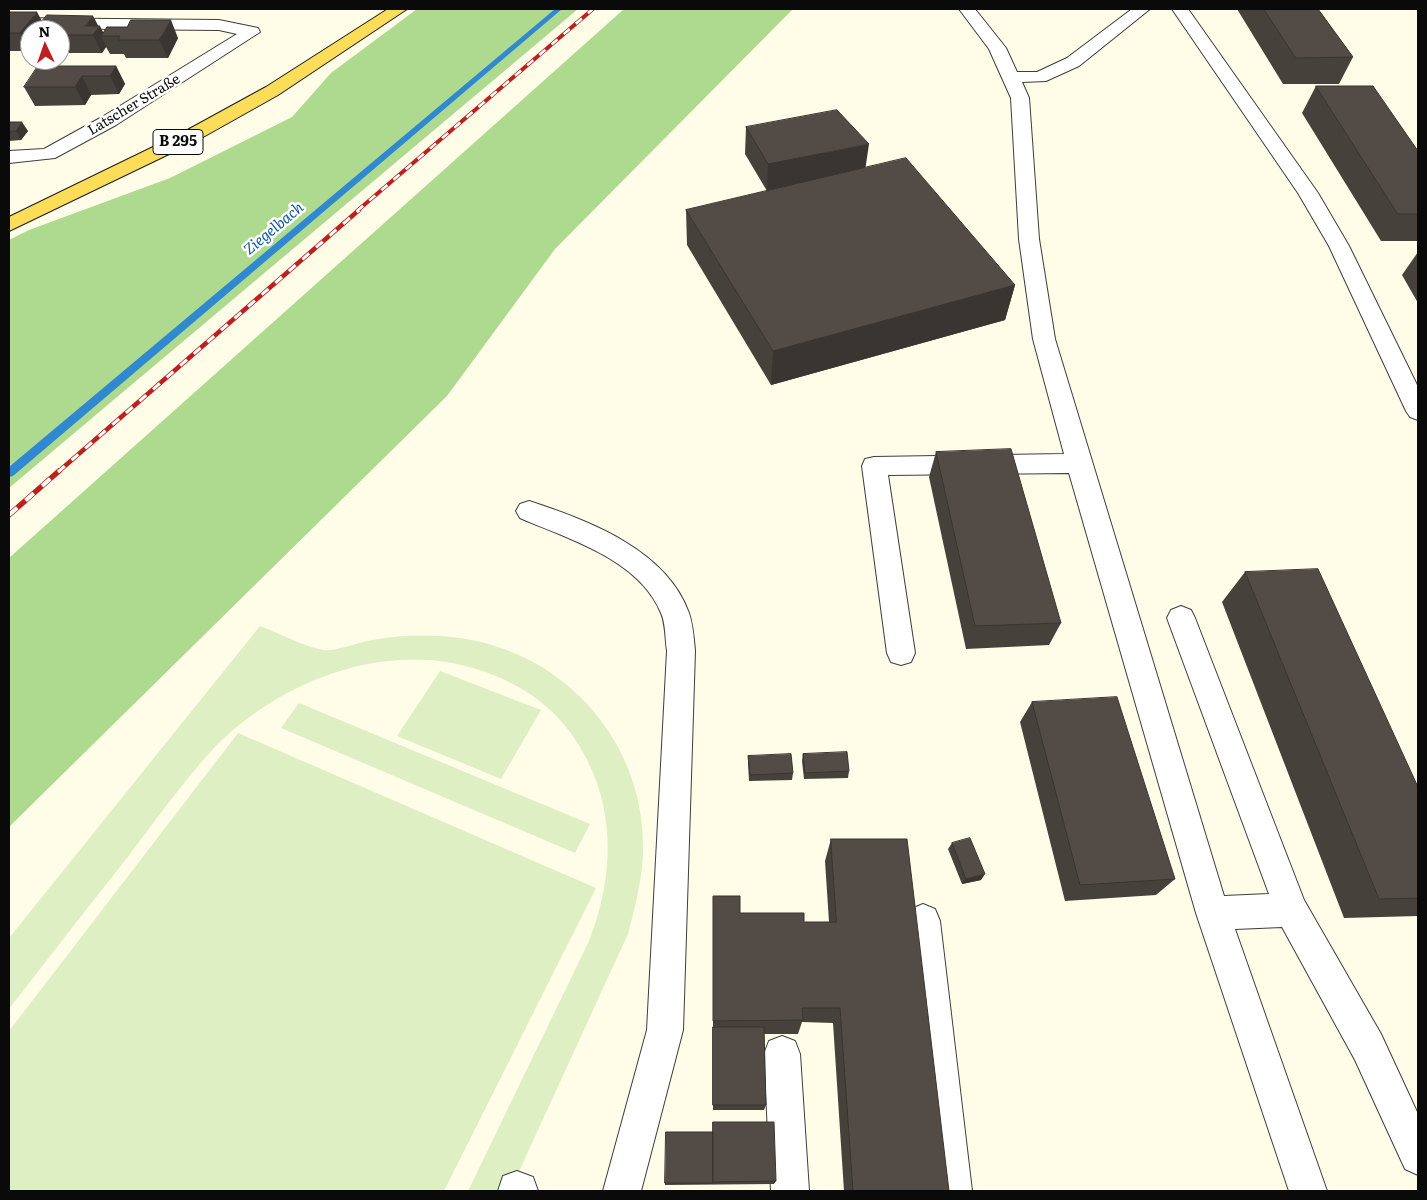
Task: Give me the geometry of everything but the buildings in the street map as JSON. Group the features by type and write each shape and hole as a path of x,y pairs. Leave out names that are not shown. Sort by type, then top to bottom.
{"main road":[{"name":"B 295","path":"9,225 189,137 272,92 399,9"}],"street":[{"path":"967,9 997,48 1020,98 1029,239 1044,339 1213,913 1308,1191"},
{"path":"1010,77 1040,77 1073,62 1142,9"},
{"path":"1180,9 1308,193 1339,246 1418,411"},
{"name":"Latscher Straße","path":"9,23 219,25 252,32 109,121 48,154 9,157"},
{"path":"902,653 874,466 1079,462"},
{"path":"529,511 628,555 655,578 673,607 682,651 665,1030 622,1191"},
{"path":"1181,618 1291,910 1368,1047 1418,1156"},
{"path":"1213,913 1291,910"},
{"path":"923,921 953,1191"},
{"path":"782,1054 790,1191"}],"green space":[{"path":"417,9 578,9 9,488 9,240 29,230 170,178 292,117 331,73"},
{"path":"624,9 793,9 555,249 447,396 9,827 9,558"},
{"path":"260,626 300,643 324,650 339,649 391,637 413,636 459,638 498,647 534,662 566,684 593,711 615,742 632,778 641,816 643,856 641,876 628,934 510,1191 468,1191 589,941 604,887 607,834 604,807 596,781 585,756 570,732 559,718 532,696 518,687 486,672 452,663 419,660 387,661 354,667 323,677 292,690 264,707 237,727 202,762 9,1009 9,938"},
{"path":"440,671 541,710 501,779 397,736"},
{"path":"299,703 590,824 575,853 281,728"},
{"path":"238,733 596,888 444,1191 9,1191 9,1031"}],"waterway":[{"name":"Ziegelbach","path":"9,473 559,9"}],"railway":[{"path":"357,211 593,9"},
{"path":"58,472 359,210"},
{"path":"9,515 59,471"}]}
